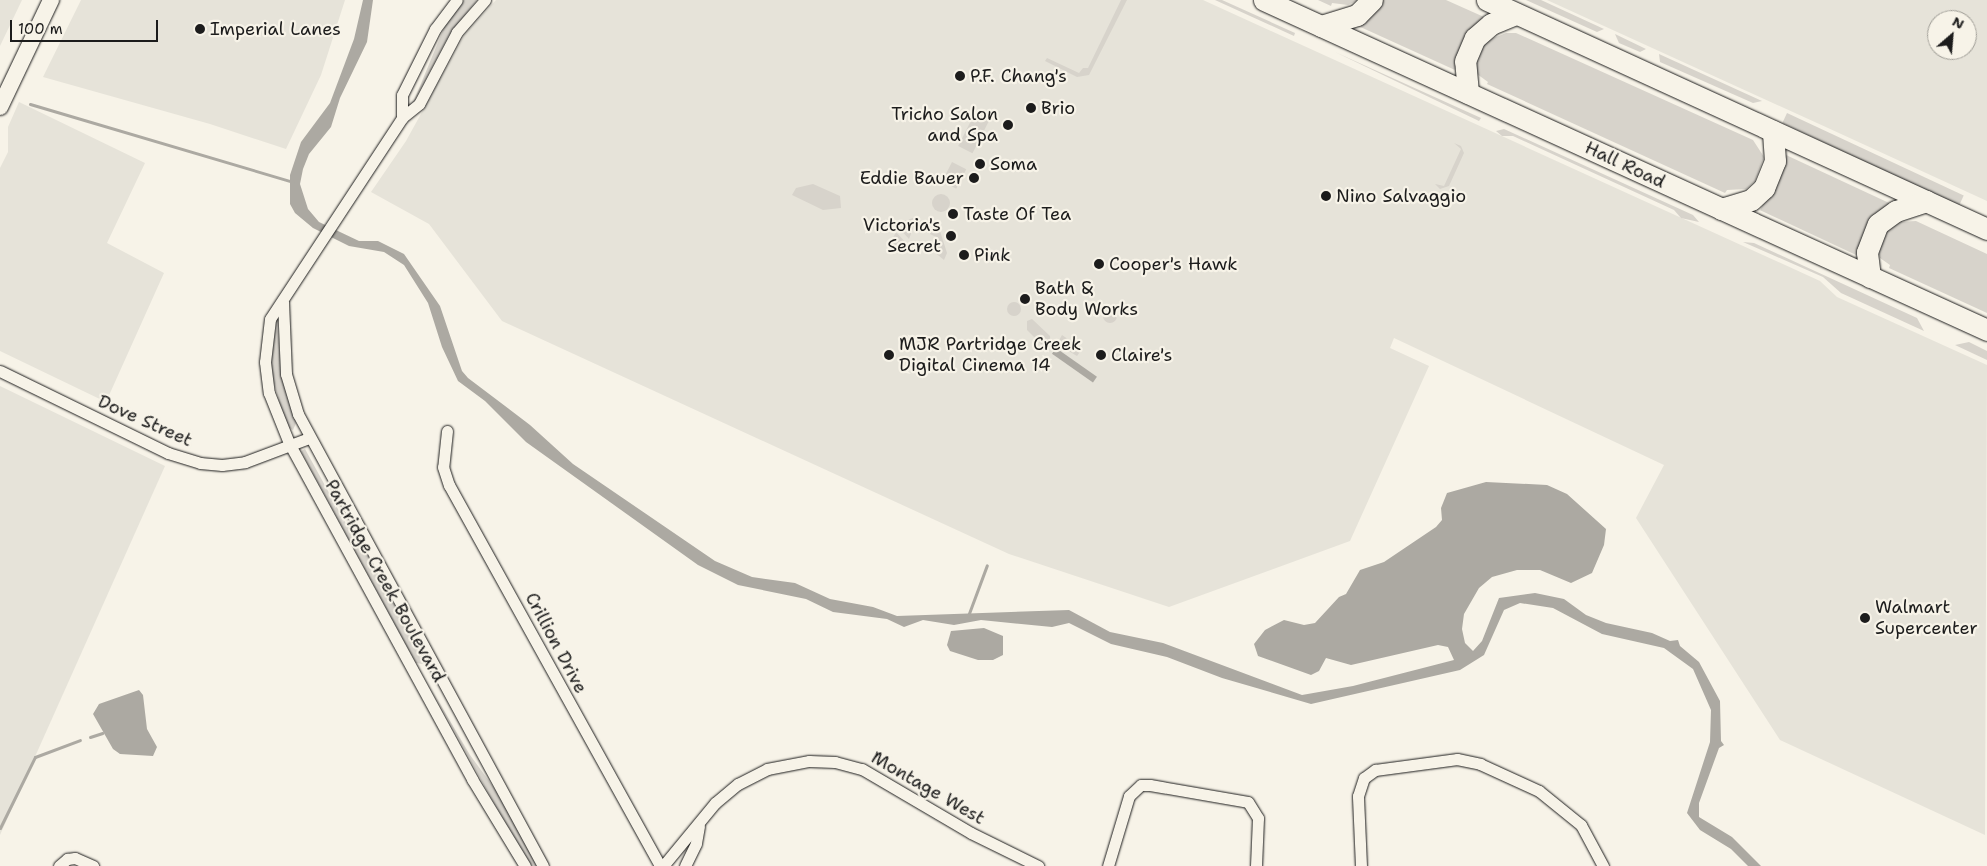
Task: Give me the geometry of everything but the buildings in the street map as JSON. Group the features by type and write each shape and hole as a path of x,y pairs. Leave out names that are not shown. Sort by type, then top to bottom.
{"highway":[{"name":"Hall Road","path":"1264,0 1987,330"},
{"path":"1321,26 1357,15 1372,0"},
{"path":"1487,0 1987,229"},
{"path":"1468,94 1465,62 1475,38 1491,24 1516,14"},
{"path":"1721,209 1751,200 1764,188 1775,162 1773,131"},
{"path":"1870,277 1867,252 1878,224 1896,210 1926,201"}],"main road":[{"path":"0,107 51,0"}],"street":[{"path":"402,118 402,95 435,29 456,0"},
{"name":"Partridge Creek Boulevard","path":"485,0 457,32 419,104 402,118 283,302 270,319 265,362 269,393 289,443 472,779 525,866"},
{"name":"Partridge Creek Boulevard","path":"283,302 286,374 293,401 310,438 543,866"},
{"name":"Dove Street","path":"0,371 168,453 200,463 222,465 245,462 289,443 310,438"},
{"name":"Crillion Drive","path":"447,431 442,466 450,485 661,866"},
{"path":"1362,866 1358,796 1364,778 1375,770 1457,759 1480,764 1539,791 1581,825 1603,866"},
{"name":"Montage West","path":"661,866 699,826 724,794 753,775 790,763 836,762 873,774 971,834 1038,866"},
{"path":"1108,866 1128,796 1141,785 1150,784 1248,802 1258,818 1256,866"},
{"name":"Montage West","path":"685,866 696,843 699,826"},
{"path":"63,863 75,858 94,866"}],"shaded area":[{"path":"0,0 22,0 0,46"},
{"path":"81,0 345,0 321,75 286,149 210,124 43,77"},
{"path":"363,0 373,0 367,42 340,98 331,127 309,154 303,169 300,184 308,209 319,222 359,241 378,241 404,254 440,306 462,371 468,378 530,425 573,464 715,561 752,577 795,583 830,599 873,607 897,616 1069,610 1110,632 1163,643 1302,695 1353,686 1454,660 1448,647 1438,645 1351,665 1326,658 1319,671 1311,675 1258,656 1254,644 1265,630 1284,620 1304,625 1315,623 1339,597 1346,594 1360,570 1384,562 1436,527 1442,520 1441,508 1447,493 1486,482 1547,485 1567,494 1606,529 1604,545 1592,573 1571,583 1540,570 1517,570 1492,577 1479,588 1464,614 1462,629 1465,643 1473,651 1482,641 1499,598 1535,593 1564,599 1586,615 1606,623 1652,633 1670,641 1678,640 1680,646 1699,662 1720,701 1721,741 1724,745 1719,748 1699,803 1699,817 1732,837 1761,866 1748,866 1731,849 1700,830 1687,813 1710,742 1711,710 1693,669 1664,648 1602,634 1553,608 1520,603 1504,610 1484,655 1460,670 1311,704 1222,678 1167,657 1111,644 1069,623 1052,627 981,620 954,625 923,620 904,627 887,619 833,612 806,599 738,585 698,565 526,442 485,401 458,381 442,347 428,303 404,265 384,252 349,246 313,228 295,213 290,204 290,175 301,142 330,103 354,39"},
{"path":"464,0 477,0 449,35 413,103 446,23"},
{"path":"496,0 1203,0 1820,281 1837,297 1987,365 1985,835 1780,740 1636,518 1664,465 1394,338 1390,348 1429,366 1350,541 1169,607 1009,554 502,321 429,224 371,192 406,141 465,34"},
{"path":"1121,0 1127,0 1089,75 1077,77 1045,61 1047,58 1079,73 1083,68 1088,68"},
{"path":"1215,0 1222,0 1295,33 1294,36"},
{"path":"1318,0 1358,0 1348,5 1332,3 1331,6"},
{"path":"1381,0 1446,0 1484,17 1455,70 1356,25"},
{"path":"1526,0 1541,0 1604,29 1597,32"},
{"path":"1547,0 1987,0 1987,201"},
{"path":"1506,33 1516,33 1753,140 1764,157 1755,181 1746,189 1727,190 1725,193 1487,84 1488,82 1477,74 1476,62 1486,41"},
{"path":"1615,34 1646,49 1640,52 1619,43"},
{"path":"1335,52 1481,118 1479,121"},
{"path":"1659,54 1762,101 1753,103 1660,62"},
{"path":"19,102 145,163 107,243 164,273 106,402 0,351 0,168 8,152 8,127"},
{"path":"975,113 989,120 972,153 958,146"},
{"path":"1787,113 1964,195 1959,205 1782,123"},
{"path":"1504,129 1693,215 1699,222 1681,218 1674,210 1513,136 1502,136 1496,131"},
{"path":"1454,143 1461,146 1464,153 1449,186 1440,189 1435,184 1444,186 1461,149"},
{"path":"1786,155 1890,204 1864,259 1760,210"},
{"path":"952,162 966,169 956,189 942,182"},
{"path":"813,184 840,196 841,208 823,210 792,195 796,188"},
{"path":"941,194 947,197 950,203 947,209 941,212 935,209 932,203 935,197"},
{"path":"913,218 927,225 924,231 914,226 909,239 898,227 901,222"},
{"path":"1916,221 1987,254 1987,313 1889,268 1890,265 1880,258 1878,250 1887,229 1898,222"},
{"path":"933,228 940,231 947,253 944,260 933,251 938,238 930,234"},
{"path":"896,232 907,244 903,254 890,244"},
{"path":"1743,242 1754,243 1917,318 1924,331 1841,293 1823,277"},
{"path":"1011,302 1017,302 1021,309 1017,316 1011,316 1007,312 1007,306"},
{"path":"1107,309 1113,309 1117,316 1113,323 1107,323 1103,319 1103,313"},
{"path":"1032,319 1050,336 1051,347 1043,346 1027,330 1027,321"},
{"path":"277,320 282,379 296,423 293,430 288,427 272,377 271,353"},
{"path":"1062,335 1082,349 1077,356 1057,344"},
{"path":"1969,342 1987,351 1987,360 1955,345"},
{"path":"1056,348 1097,377 1093,382 1052,354"},
{"path":"0,386 165,466 0,835"},
{"path":"305,449 345,522 371,559 424,659 423,664 416,663 301,451"},
{"path":"984,628 1003,636 1003,655 993,660 978,660 950,651 947,645 951,631"},
{"path":"139,690 143,695 147,729 157,747 153,756 120,754 113,749 93,714 99,704"},
{"path":"433,692 470,755 497,792 537,866 532,866 491,798"}],"waterway":[{"path":"30,104 293,182"},
{"path":"968,616 987,565"},
{"path":"90,737 102,733"},
{"path":"0,828 35,757 80,740"}],"place":[{"name":"Imperial Lanes","path":"200,29"},
{"name":"P.F. Chang's","path":"960,76"},
{"name":"Brio","path":"1031,108"},
{"name":"Tricho Salon and Spa","path":"1008,125"},
{"name":"Soma","path":"980,164"},
{"name":"Eddie Bauer","path":"974,178"},
{"name":"Nino Salvaggio","path":"1326,196"},
{"name":"Taste Of Tea","path":"953,214"},
{"name":"Victoria's Secret","path":"951,236"},
{"name":"Pink","path":"964,255"},
{"name":"Cooper's Hawk","path":"1099,264"},
{"name":"Bath & Body Works","path":"1025,299"},
{"name":"MJR Partridge Creek Digital Cinema 14","path":"889,355"},
{"name":"Claire's","path":"1101,355"},
{"name":"Walmart Supercenter","path":"1865,618"}]}
